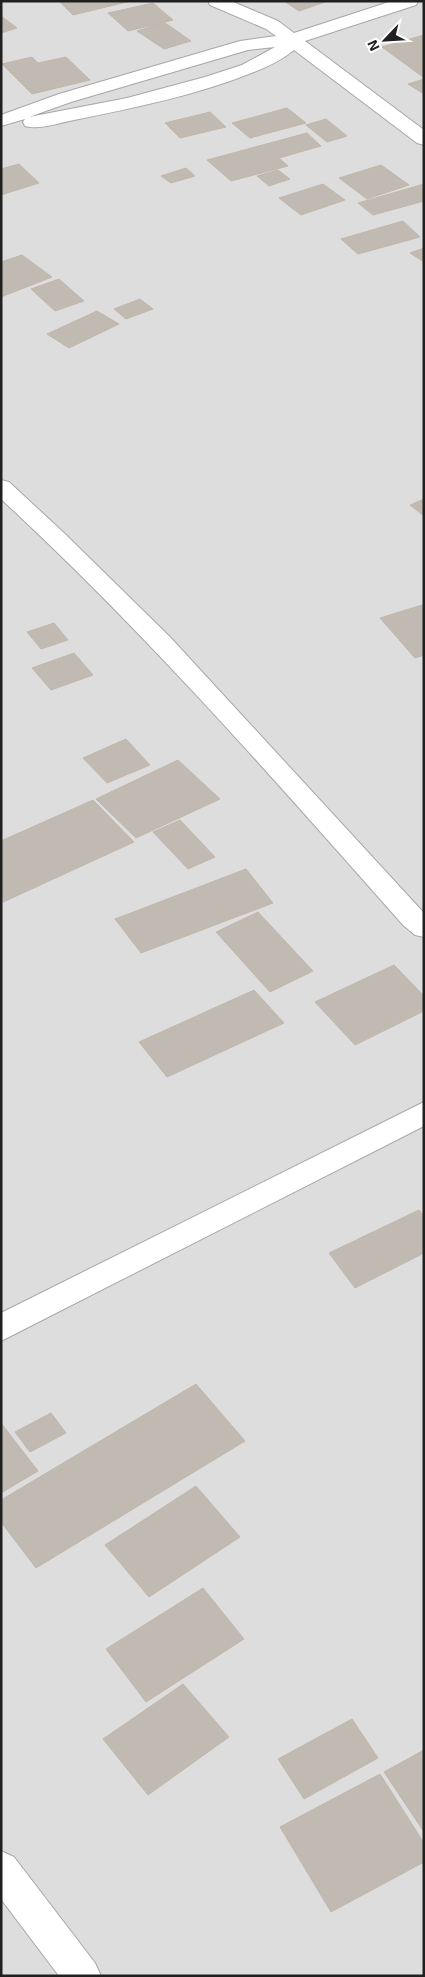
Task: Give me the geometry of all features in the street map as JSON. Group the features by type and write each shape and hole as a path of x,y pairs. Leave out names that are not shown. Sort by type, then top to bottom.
{"street":[{"path":"216,1 272,25 424,139"},
{"path":"5,117 109,109 216,80 269,60 286,51 292,40 410,1"},
{"path":"1,487 56,535 190,670 412,918 424,928"},
{"path":"1,1328 424,1113"},
{"path":"1,1869 82,1976"}],"shaded area":[{"path":"1,1 424,1 424,1976 1,1976"}],"building":[{"path":"59,1 131,1 73,15"},
{"path":"284,1 328,1 299,11"},
{"path":"153,3 173,20 128,31 108,13"},
{"path":"1,16 17,28 1,33"},
{"path":"164,22 191,41 164,49 137,31"},
{"path":"424,35 423,77 382,47"},
{"path":"32,57 38,63 66,57 90,80 32,94 2,64"},
{"path":"424,79 424,94 408,84"},
{"path":"287,108 306,123 250,138 232,123"},
{"path":"210,112 226,127 180,138 165,123"},
{"path":"326,119 347,136 327,142 306,125"},
{"path":"307,133 321,146 279,158 288,166 231,181 207,160"},
{"path":"19,164 39,183 1,195 1,169"},
{"path":"381,165 409,185 367,199 339,178"},
{"path":"186,168 195,176 171,183 161,176"},
{"path":"278,170 290,179 269,186 257,176"},
{"path":"323,184 345,200 301,215 279,198"},
{"path":"424,184 424,201 373,215 358,203"},
{"path":"403,221 420,237 358,254 341,239"},
{"path":"424,248 424,262 410,253"},
{"path":"22,255 52,277 1,297 1,262"},
{"path":"59,279 84,301 55,311 31,289"},
{"path":"140,299 153,309 126,319 114,309"},
{"path":"97,311 119,324 69,348 47,334"},
{"path":"424,499 424,516 410,505"},
{"path":"422,605 424,607 424,655 415,658 380,618"},
{"path":"54,623 68,640 41,649 27,632"},
{"path":"74,653 93,675 51,690 32,668"},
{"path":"126,739 150,765 107,783 83,758"},
{"path":"178,760 220,799 136,838 96,799"},
{"path":"93,800 134,842 1,903 1,841"},
{"path":"180,820 215,857 188,869 153,832"},
{"path":"246,869 273,903 141,953 115,919"},
{"path":"258,912 313,971 270,992 216,932"},
{"path":"394,965 424,996 424,1011 355,1045 315,1002"},
{"path":"254,990 284,1023 167,1077 139,1042"},
{"path":"419,1210 424,1216 424,1253 355,1288 329,1253"},
{"path":"196,1384 245,1441 36,1568 1,1522 1,1500"},
{"path":"51,1413 66,1433 30,1452 15,1432"},
{"path":"1,1423 38,1471 1,1493"},
{"path":"196,1486 240,1537 149,1597 105,1545"},
{"path":"203,1588 244,1639 146,1702 106,1649"},
{"path":"183,1684 229,1737 148,1795 103,1739"},
{"path":"352,1719 378,1758 304,1799 278,1759"},
{"path":"424,1750 424,1832 384,1772"},
{"path":"380,1774 424,1843 424,1862 331,1912 280,1827"}]}
